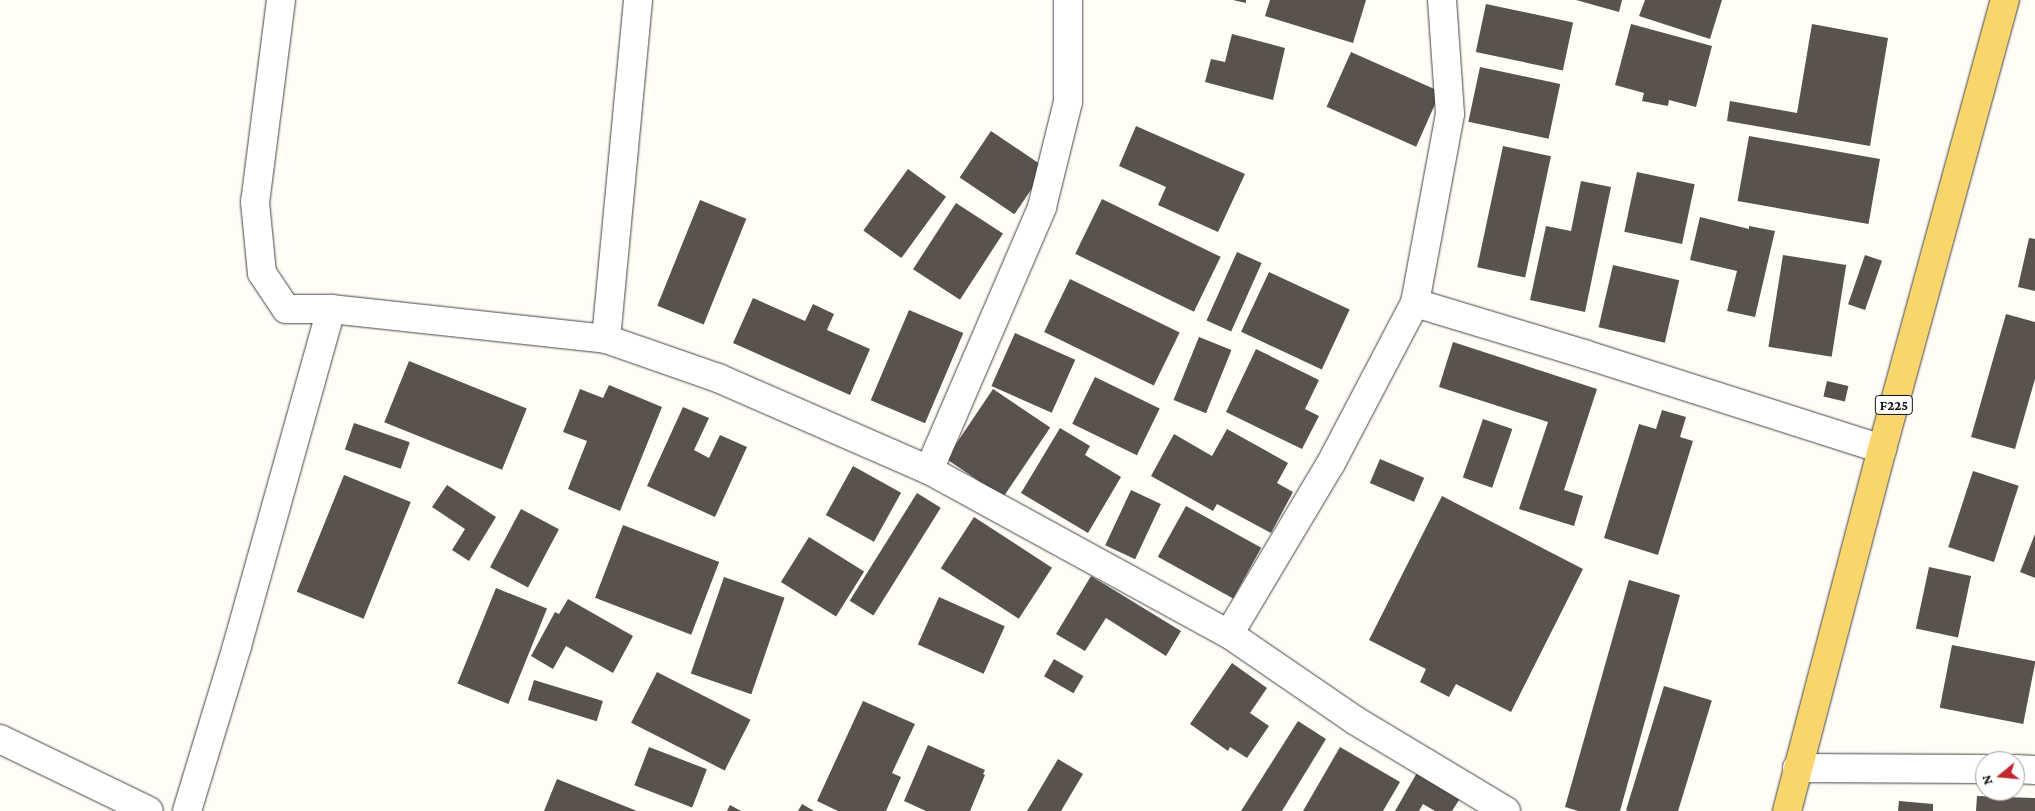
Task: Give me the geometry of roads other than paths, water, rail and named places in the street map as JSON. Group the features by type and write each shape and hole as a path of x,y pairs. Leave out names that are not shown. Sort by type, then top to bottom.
{"main road":[{"name":"F225","path":"1787,811 1882,449 2005,0"}],"street":[{"path":"280,0 255,202 262,273 286,309 331,309 606,339 718,378 929,470 1229,634 1356,720 1506,811"},
{"path":"606,339 638,0"},
{"path":"929,470 1042,207 1068,102 1068,0"},
{"path":"1229,634 1331,463 1415,303 1450,114 1442,0"},
{"path":"1415,303 1584,354 1882,449"},
{"path":"187,811 237,646 331,309"},
{"path":"0,739 149,811"},
{"path":"1797,768 1975,769"}]}
